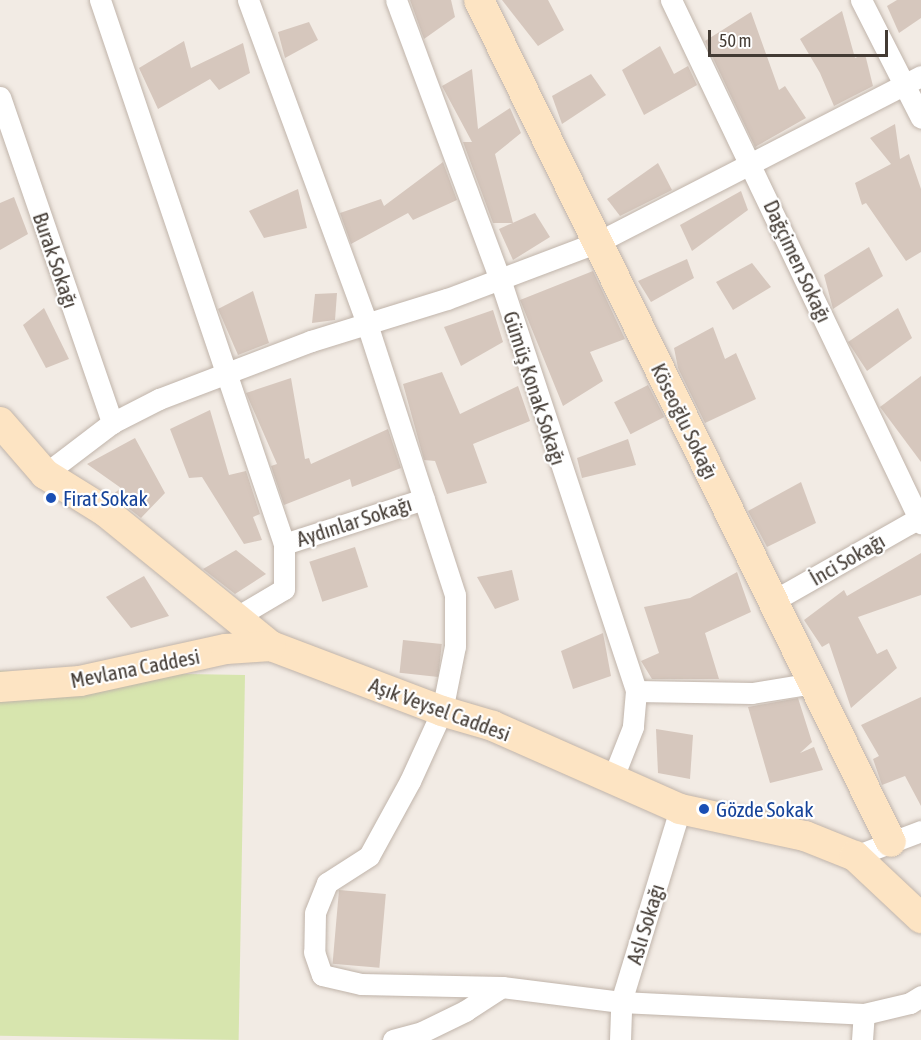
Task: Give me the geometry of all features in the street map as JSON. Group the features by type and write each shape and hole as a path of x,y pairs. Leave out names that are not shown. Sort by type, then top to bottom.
{"street":[{"path":"100,0 284,544 284,589 236,618"},
{"path":"248,0 367,324 455,594 455,646 442,711 410,781 369,856 327,883 315,913 314,952 322,975 361,984 502,987 621,1002 864,1014 910,1003 921,996"},
{"name":"Gümüş Konak Sokağı","path":"396,0 500,279 636,692 633,727 612,780"},
{"name":"Köseoğlu Sokağı","path":"479,0 891,842"},
{"name":"Dağçimen Sokağı","path":"671,0 752,163 920,520"},
{"path":"861,0 913,80 921,118"},
{"path":"45,474 112,423 159,399 227,373 500,279 598,242 913,80"},
{"name":"Burak Sokağı","path":"0,97 112,423"},
{"name":"Aşık Veysel Caddesi","path":"0,422 45,474 105,512 271,646 442,711 493,726 680,809 805,836 855,855 921,918"},
{"name":"Aydınlar Sokağı","path":"284,544 424,499"},
{"name":"İnci Sokağı","path":"773,601 920,520"},
{"name":"Mevlana Caddesi","path":"0,687 81,681 226,649 271,646"},
{"path":"636,692 752,693 814,683"},
{"name":"Aslı Sokağı","path":"620,1040 621,1002 680,809"},
{"path":"855,855 921,831"},
{"path":"393,1040 454,1017 502,987"},
{"path":"862,1040 864,1014"}],"green space":[{"path":"0,671 245,675 239,1040 0,1036"}],"building":[{"path":"410,0 451,0 455,17 424,39"},
{"path":"502,0 548,0 564,30 538,46"},
{"path":"897,0 921,0 921,18 899,33 887,6"},
{"path":"842,11 855,58 865,54 873,86 834,106 820,73 800,39"},
{"path":"751,12 779,90 785,86 806,118 755,147 705,41"},
{"path":"309,22 318,40 285,58 278,32"},
{"path":"184,41 191,68 243,43 250,73 219,90 210,79 158,109 139,68"},
{"path":"660,46 674,74 688,66 697,85 644,115 622,70"},
{"path":"472,69 478,129 510,108 521,133 495,154 513,223 493,223 463,142 472,142 442,86"},
{"path":"591,74 606,95 562,124 552,96"},
{"path":"895,124 900,159 909,154 921,189 921,252 906,261 866,203 862,205 855,183 891,164 870,138"},
{"path":"443,162 457,200 413,220 408,213 351,244 340,213 381,199 384,206"},
{"path":"658,163 672,190 620,216 607,199"},
{"path":"298,189 307,228 264,238 249,211"},
{"path":"741,191 748,210 692,251 680,225"},
{"path":"14,197 28,234 0,250 0,203"},
{"path":"535,213 550,237 513,260 499,229"},
{"path":"869,247 883,276 833,309 824,275"},
{"path":"687,259 694,278 651,302 638,281"},
{"path":"752,263 771,287 733,310 716,282"},
{"path":"593,271 625,339 590,352 603,381 563,406 520,300"},
{"path":"253,291 269,343 238,355 218,309"},
{"path":"337,293 335,320 312,323 315,294"},
{"path":"44,308 69,359 46,368 23,325"},
{"path":"898,308 912,338 867,371 848,342"},
{"path":"493,310 503,342 461,366 444,327"},
{"path":"713,327 725,359 736,353 756,399 705,423 678,368 674,348"},
{"path":"442,372 460,414 518,386 530,421 473,444 487,483 447,494 435,461 424,460 403,384"},
{"path":"921,376 921,462 880,407"},
{"path":"291,378 305,459 309,458 311,464 388,429 401,468 352,487 350,479 284,505 271,466 277,464 246,393"},
{"path":"648,385 664,417 630,434 614,402"},
{"path":"210,410 229,475 246,471 260,514 253,517 262,540 244,544 202,477 189,478 170,429"},
{"path":"135,438 165,493 141,518 112,495 121,488 87,464"},
{"path":"628,439 636,465 582,478 577,458"},
{"path":"801,482 816,523 767,547 748,511"},
{"path":"355,547 368,587 322,602 309,562"},
{"path":"236,550 266,574 235,594 203,569"},
{"path":"921,553 921,595 858,617 877,654 887,649 897,668 851,708 829,643 822,647 804,620 844,590 847,596"},
{"path":"512,570 519,600 495,609 477,577"},
{"path":"737,572 751,612 705,633 719,679 652,679 641,661 659,653 644,607 690,598"},
{"path":"144,576 169,616 131,628 106,597"},
{"path":"603,633 611,676 573,689 561,651"},
{"path":"403,640 442,644 438,677 400,673"},
{"path":"921,697 921,806 905,776 882,785 873,759 879,756 861,725"},
{"path":"798,698 812,742 800,753 814,747 823,770 770,783 748,707"},
{"path":"656,729 693,735 690,779 658,773"},
{"path":"339,890 386,894 379,968 333,964"}],"place":[{"name":"Firat Sokak","path":"51,498"},
{"name":"Gözde Sokak","path":"704,809"}]}
